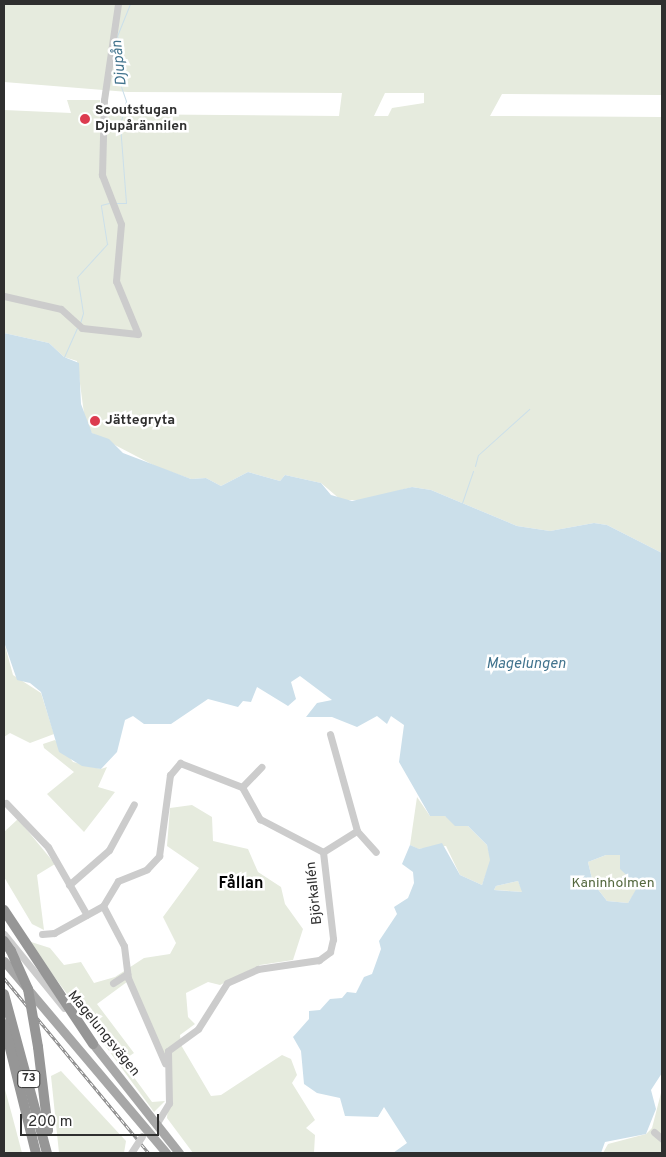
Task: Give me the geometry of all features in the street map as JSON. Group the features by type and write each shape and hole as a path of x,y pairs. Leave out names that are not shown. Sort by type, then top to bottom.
{"highway":[{"path":"4,910 93,1044"},
{"path":"4,941 32,1004 49,1153"},
{"name":"73","path":"4,994 49,1153"},
{"name":"73","path":"4,1024 34,1153"},
{"path":"4,1052 34,1153"}],"main road":[{"name":"Magelungsvägen","path":"4,961 145,1133 166,1153"},
{"name":"Magelungsvägen","path":"93,1044 179,1153"},
{"path":"145,1133 157,1123"}],"street":[{"path":"4,296 61,309 82,328 131,336 138,334 116,281 121,224 102,175 104,100 118,4"},
{"path":"330,734 357,831 376,852"},
{"path":"42,934 87,915 103,906 118,881 147,869 159,856 170,775 176,766 190,765 242,787 261,767"},
{"name":"Björkallén","path":"166,1063 170,1047 198,1030 234,978 275,965 319,960 330,952 333,939 323,852 260,819 242,787"},
{"path":"6,803 36,832 87,915"},
{"path":"69,885 109,850 134,804"},
{"path":"323,852 357,831"},
{"path":"103,906 124,946 127,974 166,1063 169,1103 157,1123"},
{"name":"Magelungsvägen","path":"4,934 93,1044"},
{"path":"113,983 127,974"},
{"path":"654,1132 662,1139"},
{"path":"131,1153 145,1133"}],"green space":[{"path":"4,4 662,4 662,95 502,94 490,116 662,117 662,553 607,525 594,523 550,531 517,526 431,490 412,487 365,500 341,500 321,483 285,475 280,481 248,472 221,486 206,478 191,479 157,467 92,433 85,421 77,361 64,357 49,343 4,333 4,110 71,113 67,100 100,100 101,114 339,116 342,93 128,92 4,82","holes":["385,93 424,93 424,103 392,108 388,116 374,116"]},
{"path":"4,642 13,675 41,693 54,734 30,743 10,733 4,737"},
{"path":"55,740 73,762 101,769 107,767 98,787 115,792 84,832 47,794 74,772 44,748 43,744"},
{"path":"417,797 430,816 445,816 468,826 487,845 491,860 482,885 460,875 446,846 418,849 410,845"},
{"path":"192,805 212,817 213,841 248,849 258,872 281,887 285,904 303,929 293,960 260,965 220,985 208,982 186,993 188,1017 195,1024 180,1035 181,1045 211,1096 221,1095 282,1055 291,1059 297,1075 292,1083 315,1120 306,1128 315,1135 314,1153 193,1153 167,1118 171,1074 131,979 97,1004 134,1053 122,1061 152,1102 165,1101 154,1112 28,941 50,948 64,965 81,962 94,983 115,977 144,958 170,954 176,943 163,917 199,868 167,846 170,808"},
{"path":"18,819 55,864 37,875 44,930 32,924 4,877 4,832"},
{"name":"Kaninholmen","path":"606,855 620,855 639,886 628,903 607,901 593,883 588,862"},
{"path":"518,881 523,892 494,890 496,886"},
{"path":"61,1071 126,1141 124,1153 59,1153 51,1076"},
{"path":"4,1086 12,1115 22,1153 4,1153"},
{"path":"662,1089 662,1153 603,1153 608,1144 646,1134 652,1128"}],"water":[{"name":"Magelungen","path":"4,333 49,343 64,357 79,363 81,404 92,433 109,439 123,453 191,479 206,478 221,486 248,472 280,481 285,475 321,483 331,495 352,501 412,487 431,490 517,526 550,531 594,523 607,525 662,553 662,1073 651,1090 656,1109 646,1134 605,1142 601,1153 393,1153 407,1143 384,1107 378,1117 345,1116 340,1098 317,1093 304,1084 301,1051 293,1037 309,1019 309,1011 320,1010 330,999 342,998 347,992 356,993 364,977 372,974 381,949 379,941 397,914 394,907 408,898 414,883 413,872 402,864 410,845 419,849 442,843 460,875 482,885 490,860 487,845 468,826 455,826 445,816 430,816 399,762 404,725 391,716 387,724 377,716 357,727 332,717 306,717 317,703 332,700 300,676 291,682 296,699 288,706 257,687 251,702 243,701 238,707 208,699 171,724 144,724 133,716 125,720 117,752 101,769 82,766 59,752 41,692 30,683 17,680 4,642","holes":["606,855 620,855 620,869 638,886 628,903 607,901 593,883 588,862","518,881 522,892 494,890 496,886"]}],"waterway":[{"name":"Djupån","path":"116,203 126,203 120,125 126,101 120,84 121,46 117,36 130,4"},
{"name":"Djupån","path":"80,323 83,313 77,277 107,244 101,205 109,203"},
{"name":"Djupån","path":"64,357 77,328"},
{"path":"475,466 478,455 529,409"},
{"path":"462,503 473,471"}],"railway":[{"path":"4,978 149,1153"}],"place":[{"name":"Scoutstugan Djupårännilen","path":"85,119"},
{"name":"Jättegryta","path":"95,421"}],"district":[{"name":"Fållan","path":"241,884"}]}
